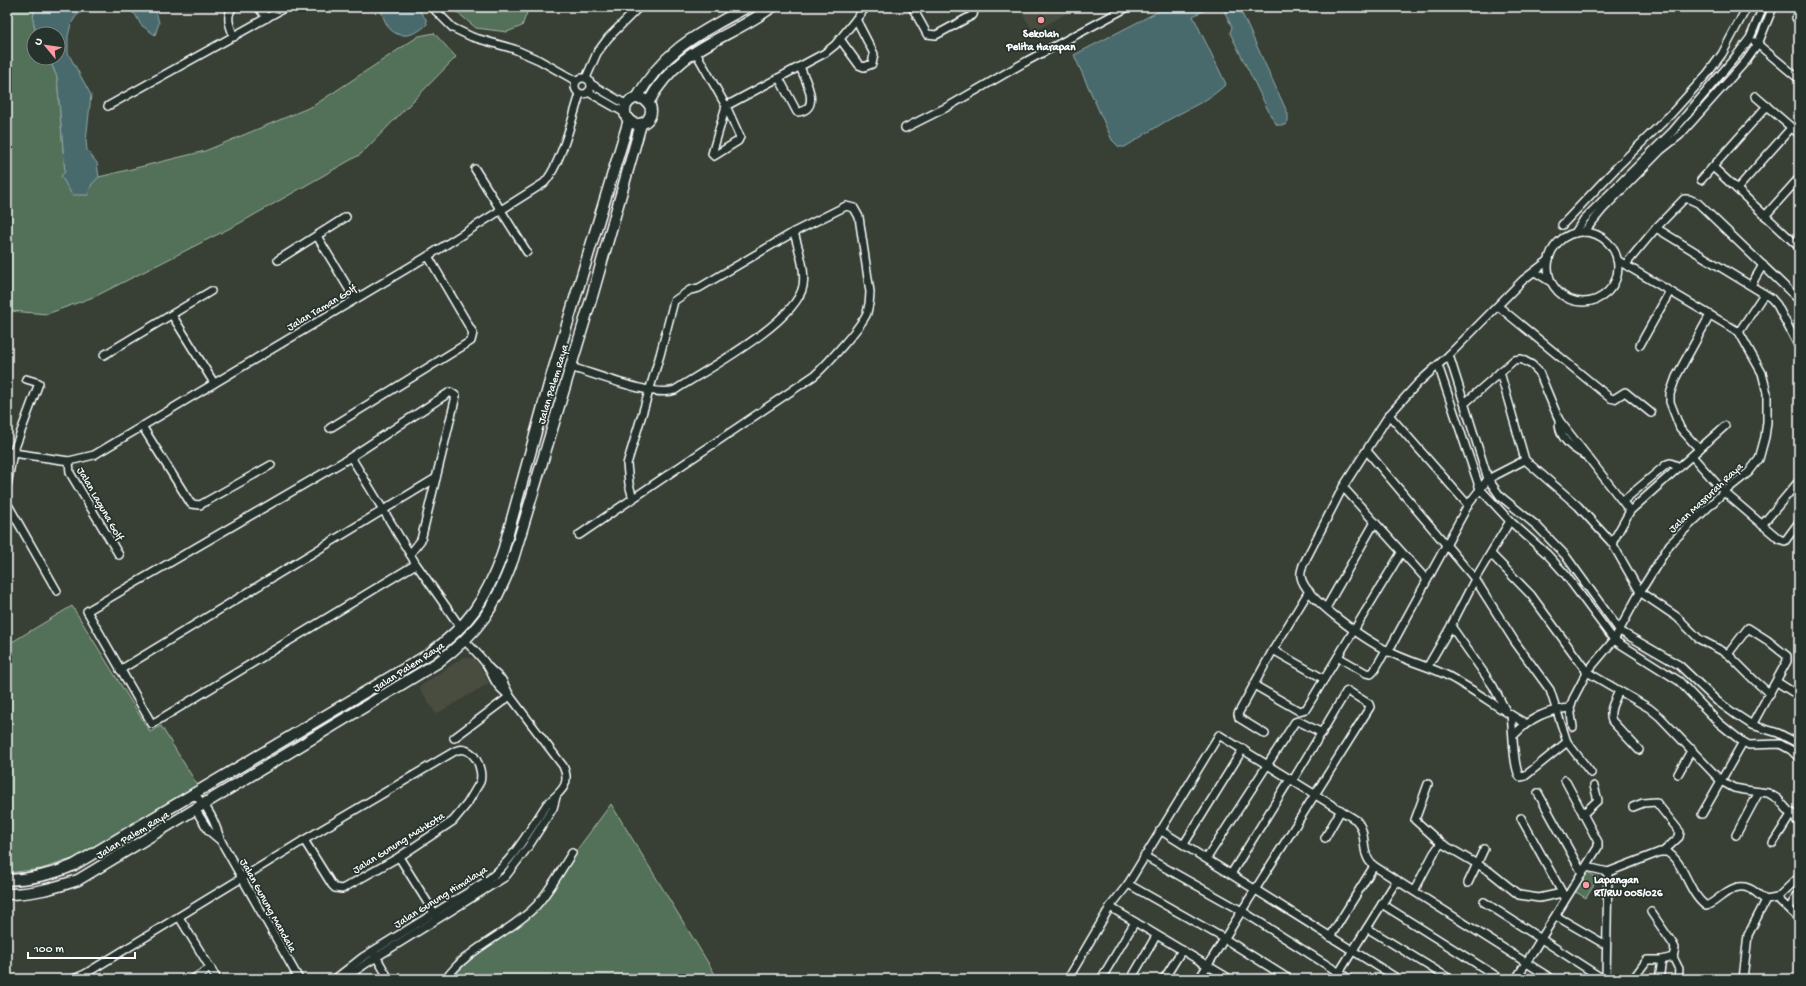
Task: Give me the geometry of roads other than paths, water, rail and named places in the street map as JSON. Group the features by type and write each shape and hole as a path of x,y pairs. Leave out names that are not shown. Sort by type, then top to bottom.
{"street":[{"path":"233,7 228,16 228,20 234,37"},
{"path":"258,7 267,18"},
{"path":"108,106 286,7"},
{"path":"432,7 453,28 472,37 514,49 539,60 576,81"},
{"path":"586,78 597,52 608,38 639,7"},
{"path":"627,112 647,81 675,50 696,36 747,7"},
{"path":"648,103 664,78 683,59 772,7"},
{"path":"695,51 726,106 740,137 738,141 714,156 712,154 726,106 825,53 840,39 866,7"},
{"path":"912,7 927,34 931,36 973,15 975,7"},
{"path":"906,128 949,106 1027,61 1128,7"},
{"path":"1562,225 1618,166 1654,131 1708,73 1722,54 1747,7"},
{"path":"1575,233 1584,219 1683,119 1750,38 1763,7"},
{"path":"1584,232 1603,208 1689,125 1746,61 1758,44 1773,7"},
{"path":"840,39 859,65 864,67 872,64 874,54 856,20"},
{"path":"1750,38 1799,79"},
{"path":"779,78 797,112 808,108 811,103 810,93 800,67"},
{"path":"576,81 580,78 586,78"},
{"path":"586,78 591,84 627,112 637,124 641,124 648,119 651,111 648,103 637,98"},
{"path":"576,81 575,88 580,94 588,92 627,112"},
{"path":"588,92 591,84"},
{"name":"Jalan Taman Golf","path":"10,452 69,460 94,455 428,256 548,179 562,149 580,94"},
{"path":"1755,96 1799,134"},
{"path":"1701,180 1767,106"},
{"name":"Jalan Palem Raya","path":"7,880 28,879 54,874 74,866 429,654 461,628 483,599 502,555 627,112"},
{"path":"1683,119 1689,125"},
{"name":"Jalan Palem Raya","path":"7,894 22,894 46,890 78,880 437,663 464,641 494,605 502,589 513,559 593,293 641,124"},
{"path":"1737,189 1792,128"},
{"path":"1712,166 1799,247"},
{"path":"475,169 527,252"},
{"path":"1765,216 1799,178"},
{"path":"1626,264 1656,228 1684,199 1692,199 1698,203 1799,300"},
{"path":"579,535 633,499 815,375 837,352 866,315 870,292 859,217 854,208 846,206 794,232 699,288 690,290 674,301 627,464 629,484 633,499"},
{"path":"278,260 346,218"},
{"path":"1656,228 1751,285 1776,302 1799,347"},
{"path":"570,367 649,390 665,392 675,390 766,331 786,314 799,296 803,284 803,269 794,232"},
{"path":"1534,272 1551,282 1566,298 1577,302 1588,302 1599,298 1608,291 1616,277 1617,260 1613,250 1606,241 1598,235 1584,232 1575,233 1560,241 1553,249 1549,260 1548,271 1551,282"},
{"path":"1792,240 1799,235"},
{"path":"317,236 355,299"},
{"path":"330,428 471,341 473,333 428,256"},
{"path":"1525,723 1467,686 1428,666 1387,651 1354,630 1326,608 1309,591 1301,578 1303,565 1344,487 1389,415 1418,383 1449,355 1523,280 1549,260"},
{"path":"1617,260 1740,332 1764,294"},
{"path":"1751,285 1763,265"},
{"path":"104,355 211,290"},
{"path":"1640,345 1670,291"},
{"path":"1498,306 1610,398 1614,399 1625,392 1651,413"},
{"path":"172,315 214,383"},
{"path":"1699,449 1680,428 1670,402 1670,394 1676,377 1710,315"},
{"name":"Jalan Masrurah Raya","path":"1570,708 1587,672 1620,631 1640,592 1670,544 1724,492 1749,472 1759,459 1765,437 1767,422 1767,393 1762,373 1740,332"},
{"path":"1449,355 1488,479 1500,496 1538,526 1565,555 1620,631 1679,665 1717,701 1752,724 1778,733 1799,744"},
{"path":"1465,403 1518,358 1532,365 1539,372 1559,420 1559,430 1569,446 1588,457 1630,511"},
{"path":"1438,365 1480,489 1510,521 1547,554 1565,574 1614,640 1679,681 1719,723 1743,742 1757,746 1780,744 1791,750 1799,758"},
{"path":"1500,372 1525,460 1578,506 1612,543 1640,592 1677,617 1699,639 1728,654 1770,694"},
{"path":"7,485 10,452 39,383 26,379"},
{"path":"410,554 421,540 456,396 454,393 450,392 351,457 86,611 152,724 416,564"},
{"path":"1389,415 1468,505"},
{"path":"142,426 191,504 200,505 270,464"},
{"path":"1612,543 1630,511 1726,426"},
{"path":"1367,451 1475,579 1515,642 1550,690 1567,742 1591,773"},
{"path":"1692,456 1724,492 1781,541 1799,522"},
{"path":"351,457 416,564 461,628"},
{"name":"Jalan Laguna Golf","path":"69,460 70,472 119,555"},
{"path":"1338,657 1366,673 1370,674 1374,671 1448,546 1468,505 1488,479 1525,460"},
{"path":"1623,501 1667,464 1670,463 1680,467"},
{"path":"120,670 384,511 436,478"},
{"path":"1762,524 1799,481"},
{"path":"1344,487 1401,553 1427,580"},
{"path":"7,503 57,591"},
{"path":"1428,666 1451,626 1475,579 1510,521"},
{"path":"1326,608 1375,522"},
{"path":"1254,685 1302,711 1307,707 1401,553"},
{"path":"1491,554 1531,595 1587,672 1619,690 1660,717 1721,781 1734,788 1768,792 1778,798 1799,823"},
{"path":"1265,734 1238,716 1243,704 1273,650 1309,591"},
{"path":"1451,626 1494,686 1509,714 1514,735 1514,753 1518,774 1522,777 1567,742"},
{"path":"1728,654 1747,628 1750,628 1786,654 1788,662 1752,724"},
{"name":"Jalan Gunung Himalaya","path":"335,979 436,917 503,868 547,804 556,797 566,782 566,773 563,766 510,696 496,685 488,667 479,655 464,641"},
{"path":"1273,650 1324,680"},
{"path":"1777,682 1799,696"},
{"path":"1619,690 1610,712 1610,717 1639,750"},
{"path":"1199,979 1370,707 1369,704 1346,691 1322,733 1231,874"},
{"path":"454,738 510,696"},
{"path":"1514,735 1525,723 1556,709 1570,708 1573,727"},
{"path":"1207,858 1296,721 1322,733"},
{"path":"1068,979 1110,907 1128,884 1218,735 1356,820 1361,826 1367,859 1374,866 1550,978"},
{"path":"1702,814 1743,742"},
{"name":"Jalan Gunung Mahkota","path":"73,979 85,974 304,840 455,751 462,749 468,751 480,766 480,782 467,804 453,821 399,857 342,889 338,890 332,885 304,840"},
{"path":"1184,844 1243,749"},
{"path":"1678,774 1692,749"},
{"path":"1516,979 1566,900 1599,843 1565,780"},
{"path":"1428,784 1415,820 1441,843 1490,870 1519,895 1539,898 1562,892"},
{"path":"211,785 210,793 218,796"},
{"path":"1583,814 1598,800 1594,786"},
{"path":"1736,835 1760,792"},
{"path":"1538,793 1584,870"},
{"name":"Jalan Gunung Mandala","path":"193,795 200,799 199,807 217,826 221,841 299,979"},
{"path":"1584,870 1608,872 1664,851 1679,837 1680,832 1656,802 1643,803 1633,807"},
{"path":"1324,838 1342,810"},
{"path":"1772,843 1792,813"},
{"path":"1521,818 1566,900"},
{"path":"1160,830 1207,858 1398,979"},
{"path":"1414,891 1441,843"},
{"path":"1468,883 1484,849"},
{"path":"1664,851 1672,855 1696,895 1705,906 1709,905 1733,889 1742,887 1749,888 1766,900 1777,898 1799,877"},
{"path":"446,979 461,961 535,906 572,853"},
{"path":"1144,856 1242,911 1337,976 1349,979"},
{"path":"399,857 436,917"},
{"path":"1330,937 1374,866"},
{"path":"1605,979 1608,872"},
{"path":"1337,976 1397,880"},
{"path":"1128,884 1225,939 1289,979"},
{"path":"1789,909 1799,893"},
{"path":"1777,898 1799,921"},
{"path":"1743,979 1748,935 1766,900"},
{"path":"1484,902 1605,979"},
{"path":"1382,904 1501,979"},
{"path":"1110,907 1156,936 1230,979"},
{"path":"1651,912 1674,944 1675,948 1673,957 1679,969 1678,979"},
{"path":"1556,916 1606,945"},
{"path":"179,917 217,979"},
{"path":"1100,979 1135,922"},
{"path":"1367,928 1450,979"},
{"path":"1131,979 1156,936"},
{"path":"1164,979 1182,950"},
{"path":"375,954 389,979"},
{"name":"Jalan Gunung Himalaya","path":"344,979 375,954"},
{"path":"1633,979 1646,960 1662,960 1673,957"},
{"path":"1659,979 1662,960"},
{"path":"193,979 210,968"}],"water":[{"path":"35,7 93,7 86,9 76,16 71,24 68,36 68,53 91,95 86,141 87,150 97,163 99,177 92,184 88,195 72,195 61,176 65,172 57,77 52,66 66,66 66,26 34,26 33,19"},
{"path":"121,7 155,7 159,23 155,35 141,25 135,14"},
{"path":"380,7 421,7 421,13 426,19 427,24 415,33 400,35 391,30 387,25"},
{"path":"1167,7 1211,7 1193,16 1226,84 1204,101 1165,122 1125,147 1119,147 1112,140 1074,55"},
{"path":"1222,7 1239,7 1288,114 1288,121 1285,125 1277,125 1272,118 1230,33 1232,27"}],"place":[{"name":"Sekolah Pelita Harapan","path":"1041,20"},
{"name":"Lapangan RT/RW 005/026","path":"1586,885"}]}
